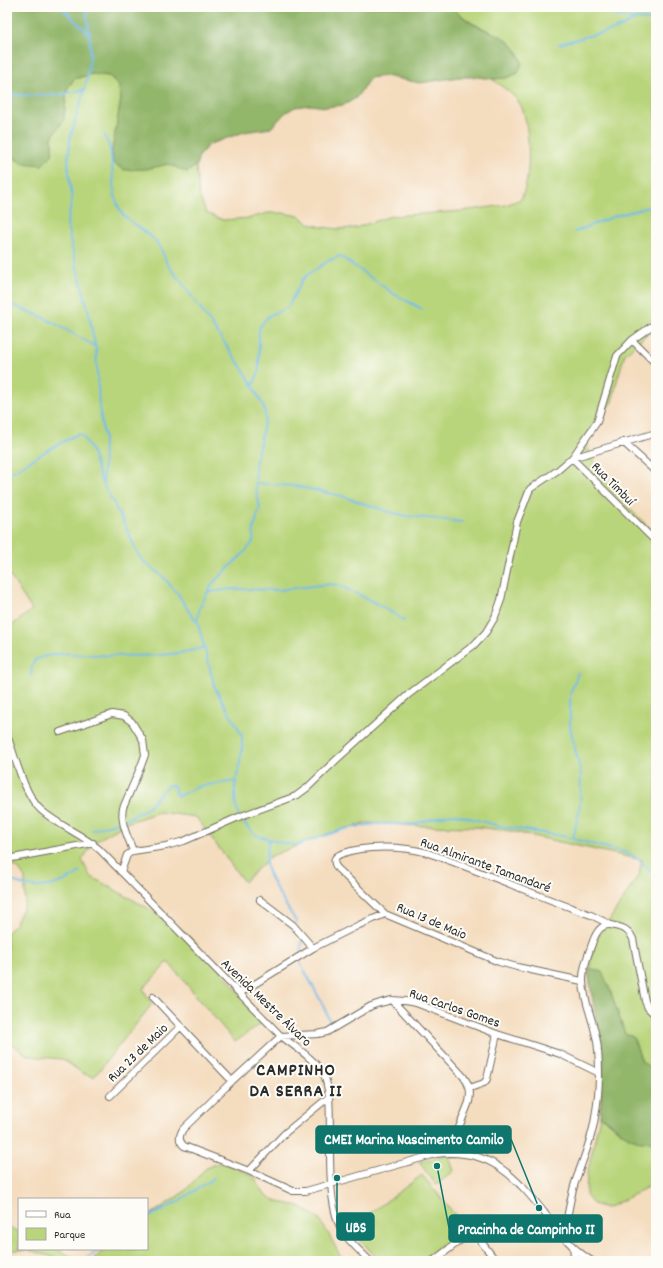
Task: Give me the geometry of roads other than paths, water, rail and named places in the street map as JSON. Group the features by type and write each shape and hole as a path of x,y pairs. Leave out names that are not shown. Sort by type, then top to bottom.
{"street":[{"path":"121,872 125,858 129,852 175,844 301,793 409,694 474,645 486,632 495,617 517,522 530,489 558,470 572,458 597,422 617,356 632,340 656,323"},
{"path":"632,340 656,364"},
{"path":"572,458 656,433"},
{"path":"623,442 656,472"},
{"name":"Rua Timbuí","path":"572,458 656,542"},
{"path":"60,732 112,714 124,716 132,722 143,740 145,755 123,808 122,814 124,828 133,851"},
{"name":"Avenida Mestre Álvaro","path":"7,735 28,793 41,810 66,828 93,844 281,1036 308,1058 323,1074 327,1083 329,1097 331,1184 336,1215 347,1238 370,1261"},
{"path":"7,859 93,844"},
{"name":"Rua Almirante Tamandaré","path":"385,914 337,868 334,860 335,858 340,855 367,848 394,848 427,853 591,915 609,924"},
{"path":"260,900 293,925 313,948"},
{"name":"Rua 13 de Maio","path":"240,993 313,948 385,914 499,962 582,981"},
{"path":"564,1237 571,1197 589,1144 595,1116 599,1073 598,1048 582,981 584,969 594,937 598,930 603,926 609,924 623,928 631,934 634,939 645,1001 648,1008 656,1016"},
{"path":"153,996 232,1080"},
{"path":"392,1000 463,1076 470,1088 471,1095 469,1102 449,1152"},
{"name":"Rua Carlos Gomes","path":"281,1036 328,1032 380,1002 405,1000 497,1034 554,1052 599,1073"},
{"name":"Rua 23 de Maio","path":"110,1096 181,1026"},
{"path":"470,1088 484,1083 487,1078 497,1034"},
{"path":"281,1036 232,1080 183,1129 180,1135 180,1143 184,1146 300,1192 436,1154 449,1152 472,1155 488,1160 511,1174 573,1248 592,1261"},
{"path":"249,1171 289,1129 329,1097"},
{"path":"433,1261 470,1233 476,1235 496,1261"},
{"path":"573,1248 575,1261"}],"waterway":[{"path":"61,7 88,33"},
{"path":"86,7 90,41 90,56 87,80 70,139 68,163 72,200 67,223 71,245 88,309 96,350 99,405 104,438 103,485"},
{"path":"597,7 618,16 633,19 656,20"},
{"path":"559,44 614,30 637,19"},
{"path":"7,95 57,95 83,90"},
{"path":"104,134 110,149 114,192 119,209 124,216 155,240 162,251 167,264 188,291 247,375 265,411 265,419 255,465 256,490 260,507 254,527 253,542 245,552 212,584 200,607 197,620 215,688 242,735 242,751 235,786 236,807 241,820 255,835 282,843 297,845 344,829 375,824 414,824 455,814 499,826 562,836 627,853 639,860 656,876"},
{"path":"574,232 615,216 656,205"},
{"path":"253,386 259,371 259,329 261,325 270,315 288,307 302,280 328,261 340,256 394,294 422,309"},
{"path":"7,303 45,318 95,346"},
{"path":"7,475 74,436 78,434 83,436 92,452 100,478 123,521 138,554 142,560 164,578 178,594 191,615 197,621"},
{"path":"256,483 295,486 342,496 389,512 407,516 462,522"},
{"path":"208,592 234,589 278,590 330,584 340,586 365,598 381,606 404,621"},
{"path":"31,676 32,666 35,660 50,655 151,656 192,651 205,647"},
{"path":"573,839 580,805 581,774 570,727 570,694 578,673"},
{"path":"92,830 127,819 147,808 168,785 173,785 176,795 178,796 200,786 237,781"},
{"path":"269,839 266,861 267,870 274,885 297,923"},
{"path":"7,880 35,887 42,887 62,882 80,872"},
{"path":"301,951 302,938"},
{"path":"301,963 323,1005 330,1022"},
{"path":"148,1217 177,1202 214,1178"},
{"path":"82,1261 99,1250"}],"place":[{"name":"Pracinha de Campinho II","path":"437,1166"},
{"name":"UBS","path":"337,1178"},
{"name":"CMEI Marina Nascimento Camilo","path":"539,1208"}],"district":[{"name":"CAMPINHO DA SERRA II","path":"296,1079"}]}
